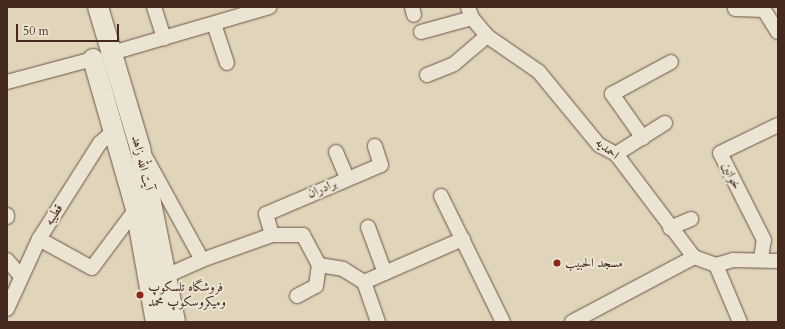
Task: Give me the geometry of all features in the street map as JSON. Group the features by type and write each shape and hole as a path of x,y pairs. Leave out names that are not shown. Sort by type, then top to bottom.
{"main road":[{"name":"آیت الله زاهد","path":"98,7 140,148 175,322"},
{"name":"آیت الله زاهد","path":"93,59 115,130 136,209 156,322"}],"street":[{"path":"154,7 164,38"},
{"path":"735,9 764,10 778,7"},
{"path":"112,53 214,24 260,8"},
{"path":"764,10 778,32"},
{"path":"421,32 470,13"},
{"name":"احمدیه","path":"470,13 487,36 539,72 599,145 616,154 670,228 694,257"},
{"path":"214,24 227,63"},
{"path":"427,75 454,64 487,36"},
{"path":"7,82 93,59"},
{"path":"643,138 612,94 671,62"},
{"path":"616,154 665,123"},
{"name":"خوانین","path":"761,258 764,240 720,153 778,125"},
{"name":"قطیبه","path":"7,309 39,239 100,143 115,130"},
{"name":"برادران","path":"272,235 266,214 347,178 381,165 374,146"},
{"path":"140,148 202,260"},
{"path":"336,152 347,178"},
{"path":"440,196 463,239 503,322"},
{"path":"39,239 92,268 136,209"},
{"path":"670,228 691,218"},
{"path":"368,227 385,273"},
{"path":"166,276 202,260 272,235 303,236 318,265 316,286 297,296"},
{"path":"364,282 463,239"},
{"path":"572,322 694,257 716,265 761,258 778,261"},
{"path":"7,260 21,276"},
{"path":"318,265 343,268 364,282 378,322"},
{"path":"716,265 740,322"}],"place":[{"name":"مسجد الحبیب","path":"557,263"},
{"name":"فروشگاه تلسکوپ ومیکروسکوپ محمد","path":"140,295"}]}
